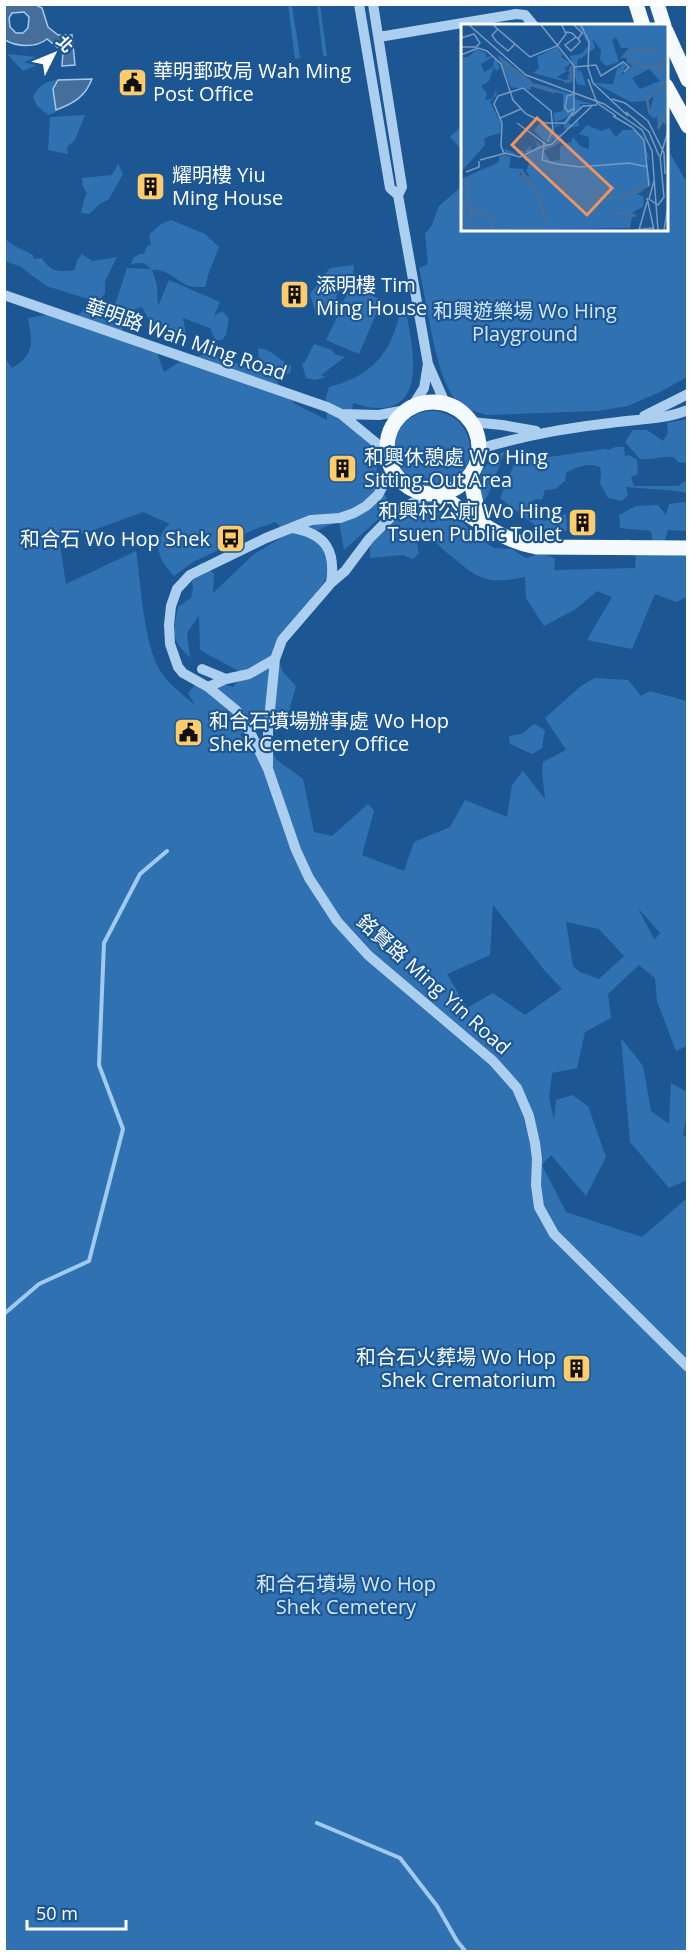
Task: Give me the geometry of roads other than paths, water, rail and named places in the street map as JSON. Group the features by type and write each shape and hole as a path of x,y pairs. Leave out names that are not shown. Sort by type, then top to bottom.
{"main road":[{"path":"636,4 642,24"},
{"path":"657,4 663,24"},
{"path":"668,36 687,80"},
{"path":"668,90 687,126"},
{"path":"429,402 445,404 462,413 471,422 477,435 478,459 470,477 453,490 433,494 416,492 399,479 392,470 386,451 389,432 393,424 409,408 429,402"},
{"path":"470,477 480,522"},
{"path":"433,494 508,539 536,547 687,548"}],"street":[{"path":"359,4 390,188 398,195"},
{"path":"373,4 402,187 398,195 428,364 445,404"},
{"path":"379,37 516,14 525,15 532,24"},
{"name":"華明路 Wah Ming Road","path":"4,294 327,408 341,414 386,451"},
{"path":"409,408 424,388 428,364"},
{"path":"639,419 687,394"},
{"name":"華明路 Wah Ming Road","path":"341,414 379,415 409,408"},
{"path":"479,449 543,432 662,417 687,410"},
{"path":"471,422 543,432"},
{"name":"銘賢路 Ming Yin Road","path":"392,470 378,495 354,513 340,518 311,520 266,538 189,575 177,588 171,606 170,644 174,657 183,673 208,687 236,710 251,734 268,769 296,850 324,904 368,955 493,1061 517,1088 529,1116 535,1143 538,1199 546,1220 560,1241 687,1366"},
{"name":"銘賢路 Ming Yin Road","path":"268,769 268,730 275,659 282,640 331,583 345,571 369,539 397,511 433,494"},
{"path":"293,528 309,531 325,544 333,565 331,583"},
{"path":"208,687 226,679 249,674 275,659"},
{"path":"202,669 226,679"}],"waterway":[{"path":"4,1314 39,1284 89,1261 123,1129 99,1065 104,943 140,874 167,851"},
{"path":"317,1823 400,1858 437,1906 466,1952"}],"place":[{"name":"華明郵政局 Wah Ming Post Office","path":"132,82"},
{"name":"耀明樓 Yiu Ming House","path":"151,186"},
{"name":"添明樓 Tim Ming House","path":"295,295"},
{"name":"和興休憩處 Wo Hing Sitting-Out Area","path":"343,468"},
{"name":"和興村公廁 Wo Hing Tsuen Public Toilet","path":"583,522"},
{"name":"和合石 Wo Hop Shek","path":"231,538"},
{"name":"和合石墳場辦事處 Wo Hop Shek Cemetery Office","path":"188,732"},
{"name":"和合石火葬場 Wo Hop Shek Crematorium","path":"577,1368"}],"park label":[{"name":"和興遊樂場 Wo Hing Playground","path":"525,322"},
{"name":"和合石墳場 Wo Hop Shek Cemetery","path":"346,1594"}]}
